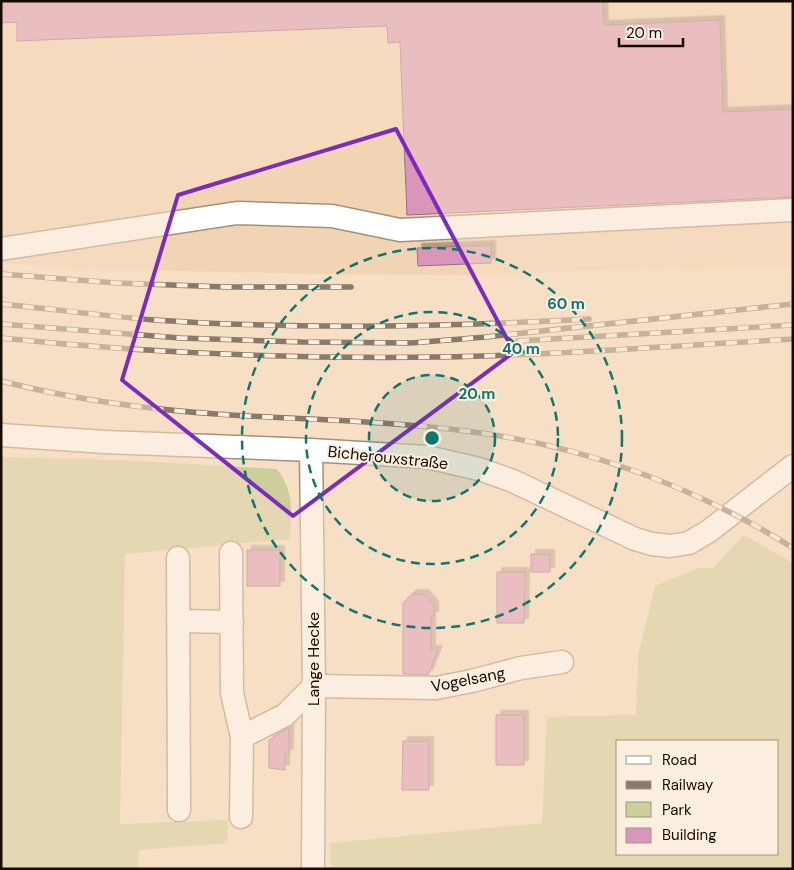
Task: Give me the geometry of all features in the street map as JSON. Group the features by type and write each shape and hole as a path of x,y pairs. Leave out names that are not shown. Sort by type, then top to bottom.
{"street":[{"path":"1,249 237,213 332,216 400,230 793,210"},
{"name":"Bicherouxstraße","path":"1,435 427,457 479,469 513,481 635,539 670,546 689,543 709,531 793,466"},
{"name":"Lange Hecke","path":"312,450 313,869"},
{"path":"231,553 232,693 242,737 241,817"},
{"path":"178,558 179,810"},
{"path":"179,621 232,622"},
{"name":"Vogelsang","path":"314,686 436,688 472,681 520,668 562,662"},
{"path":"242,737 285,715 314,686"}],"highlighted area":[{"path":"396,129 514,352 293,516 122,380 178,195"}],"shaded area":[{"path":"1,1 793,1 793,265 457,275 96,269 1,263"}],"green space":[{"path":"1,457 120,460 277,469 283,478 291,502 290,539 125,554 120,824 228,820 227,843 139,850 138,869 1,869"},
{"path":"744,535 793,563 793,869 331,869 330,843 542,823 547,717 636,715 638,656 655,586 699,568 713,568"}],"building":[{"path":"1,1 603,1 604,25 720,20 723,112 793,109 793,197 407,215 400,42 388,43 387,26 17,41 17,22 1,23"},
{"path":"491,245 491,263 418,266 417,248"},
{"path":"247,550 280,550 280,586 247,586"},
{"path":"531,554 550,554 550,572 531,572"},
{"path":"497,572 525,572 524,623 497,623"},
{"path":"412,594 424,594 434,605 434,616 431,616 431,650 438,650 428,675 403,674 403,603"},
{"path":"496,715 524,715 524,765 496,765"},
{"path":"289,728 289,754 285,754 285,770 269,768 269,740"},
{"path":"403,741 429,741 429,790 402,790"}],"railway":[{"path":"1,274 116,283 226,287 351,287"},
{"path":"1,304 117,317 264,325 427,325 589,319"},
{"path":"1,324 180,338 411,343 486,337 793,304"},
{"path":"518,341 793,325"},
{"path":"1,338 110,348 329,357 439,357 528,354 793,339"},
{"path":"1,381 54,393 135,406 216,414 435,427 552,446 594,458 677,487 755,526 793,548"}]}
